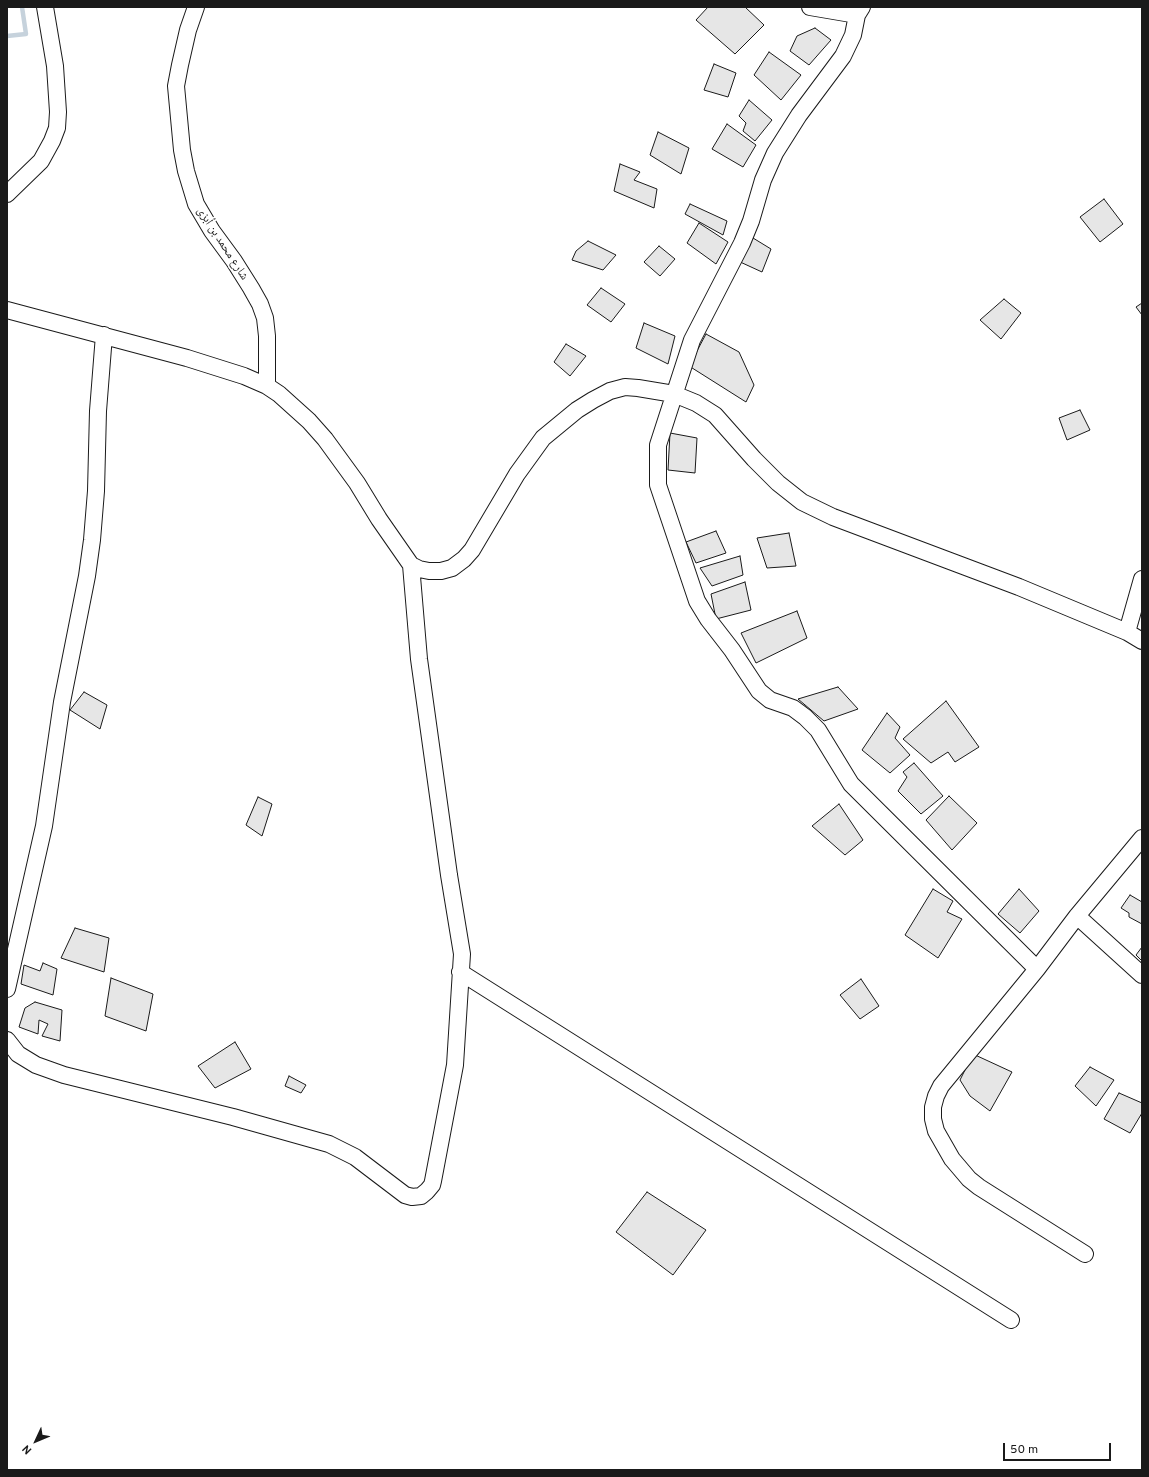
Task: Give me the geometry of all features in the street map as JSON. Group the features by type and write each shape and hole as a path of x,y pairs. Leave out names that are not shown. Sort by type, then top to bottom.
{"street":[{"path":"7,194 41,160 52,141 57,128 58,112 55,66 45,7"},
{"name":"شارع محمد بن أبزى","path":"196,7 186,37 176,86 182,150 186,171 196,204 212,232 234,262 260,304 265,318 267,336 267,386"},
{"path":"810,7 860,11 853,35 843,56 785,135 768,167 751,221 742,243 692,340 658,445 658,485 697,601 759,691 770,700 793,708 806,717 818,730 850,784 1037,969"},
{"path":"7,310 187,358 244,376 267,386 279,394 308,421 329,445 357,483 379,519 411,565 419,659 449,875 462,954 455,1065 432,1185 421,1196 412,1197 405,1195 355,1157 329,1144 233,1117 64,1076 36,1065 18,1054 7,1040"},
{"path":"7,989 44,826 62,702 88,576 96,491 98,411 104,335"},
{"path":"411,565 429,571 441,571 452,568 464,559 472,550 517,474 543,438 577,410 610,391 625,387 638,388 674,394 696,403 715,415 754,459 778,483 802,502 833,517 1019,587 1127,632 1142,641"},
{"path":"1127,632 1142,579"},
{"path":"1085,1254 979,1187 960,1170 936,1131 933,1119 933,1108 936,1096 941,1086 1037,969 1077,916 1142,838"},
{"path":"1077,916 1142,975"},
{"path":"460,972 1011,1320"}],"building":[{"path":"708,7 745,7 764,25 735,54 696,20"},
{"path":"815,28 831,40 809,65 790,51 797,36"},
{"path":"769,52 801,75 781,100 754,75"},
{"path":"714,64 736,73 728,97 704,90"},
{"path":"749,100 772,120 755,141 743,131 746,123 739,116"},
{"path":"727,124 756,145 743,167 712,149"},
{"path":"658,132 689,148 681,174 650,155"},
{"path":"620,164 640,172 634,180 657,189 654,208 614,191"},
{"path":"1104,199 1123,224 1100,242 1080,217"},
{"path":"690,204 727,221 723,235 685,214"},
{"path":"699,223 728,242 716,264 687,243"},
{"path":"753,238 771,249 762,272 738,261"},
{"path":"588,241 616,255 603,270 572,260 576,251"},
{"path":"659,246 675,259 660,276 644,262"},
{"path":"601,288 625,304 611,322 587,305"},
{"path":"1004,299 1021,313 1001,339 980,320"},
{"path":"1142,303 1142,315 1136,307"},
{"path":"644,323 675,336 668,364 636,348"},
{"path":"706,334 739,352 754,385 746,402 689,366"},
{"path":"566,344 586,356 570,376 554,362"},
{"path":"1080,410 1090,430 1067,440 1059,418"},
{"path":"670,433 697,438 695,473 668,470"},
{"path":"716,531 726,553 696,563 686,542"},
{"path":"789,533 796,566 767,568 757,538"},
{"path":"740,556 743,575 712,586 700,568"},
{"path":"745,582 751,610 716,619 711,594"},
{"path":"797,611 807,638 756,663 741,633"},
{"path":"838,687 858,709 824,721 798,699"},
{"path":"84,692 107,705 100,729 70,710"},
{"path":"946,701 979,747 955,762 948,752 931,763 903,739"},
{"path":"887,713 900,727 895,738 910,755 890,773 862,750"},
{"path":"914,763 943,796 921,814 898,791 907,777 903,772"},
{"path":"949,796 977,823 952,850 926,820"},
{"path":"258,797 272,804 262,836 246,825"},
{"path":"839,804 863,840 845,855 812,826"},
{"path":"933,889 953,901 947,912 962,919 938,958 905,935"},
{"path":"1019,889 1039,911 1020,933 998,914"},
{"path":"1130,895 1142,902 1142,924 1129,917 1129,913 1121,908"},
{"path":"75,928 109,938 104,972 61,958"},
{"path":"1142,947 1142,961 1136,955"},
{"path":"43,963 57,969 53,995 21,984 24,965 40,971"},
{"path":"111,978 153,994 146,1031 105,1016"},
{"path":"861,979 879,1006 860,1019 840,995"},
{"path":"35,1002 62,1010 60,1041 42,1036 48,1024 39,1020 38,1034 19,1027 25,1008"},
{"path":"235,1042 251,1069 215,1088 198,1066"},
{"path":"973,1054 1012,1072 990,1111 970,1096 960,1080"},
{"path":"1090,1067 1114,1080 1096,1106 1075,1086"},
{"path":"289,1076 306,1085 301,1093 285,1086"},
{"path":"1119,1093 1142,1103 1142,1113 1130,1133 1104,1119"},
{"path":"647,1192 706,1230 673,1275 616,1232"}],"waterway":[{"path":"7,36 26,34 22,7"}]}
